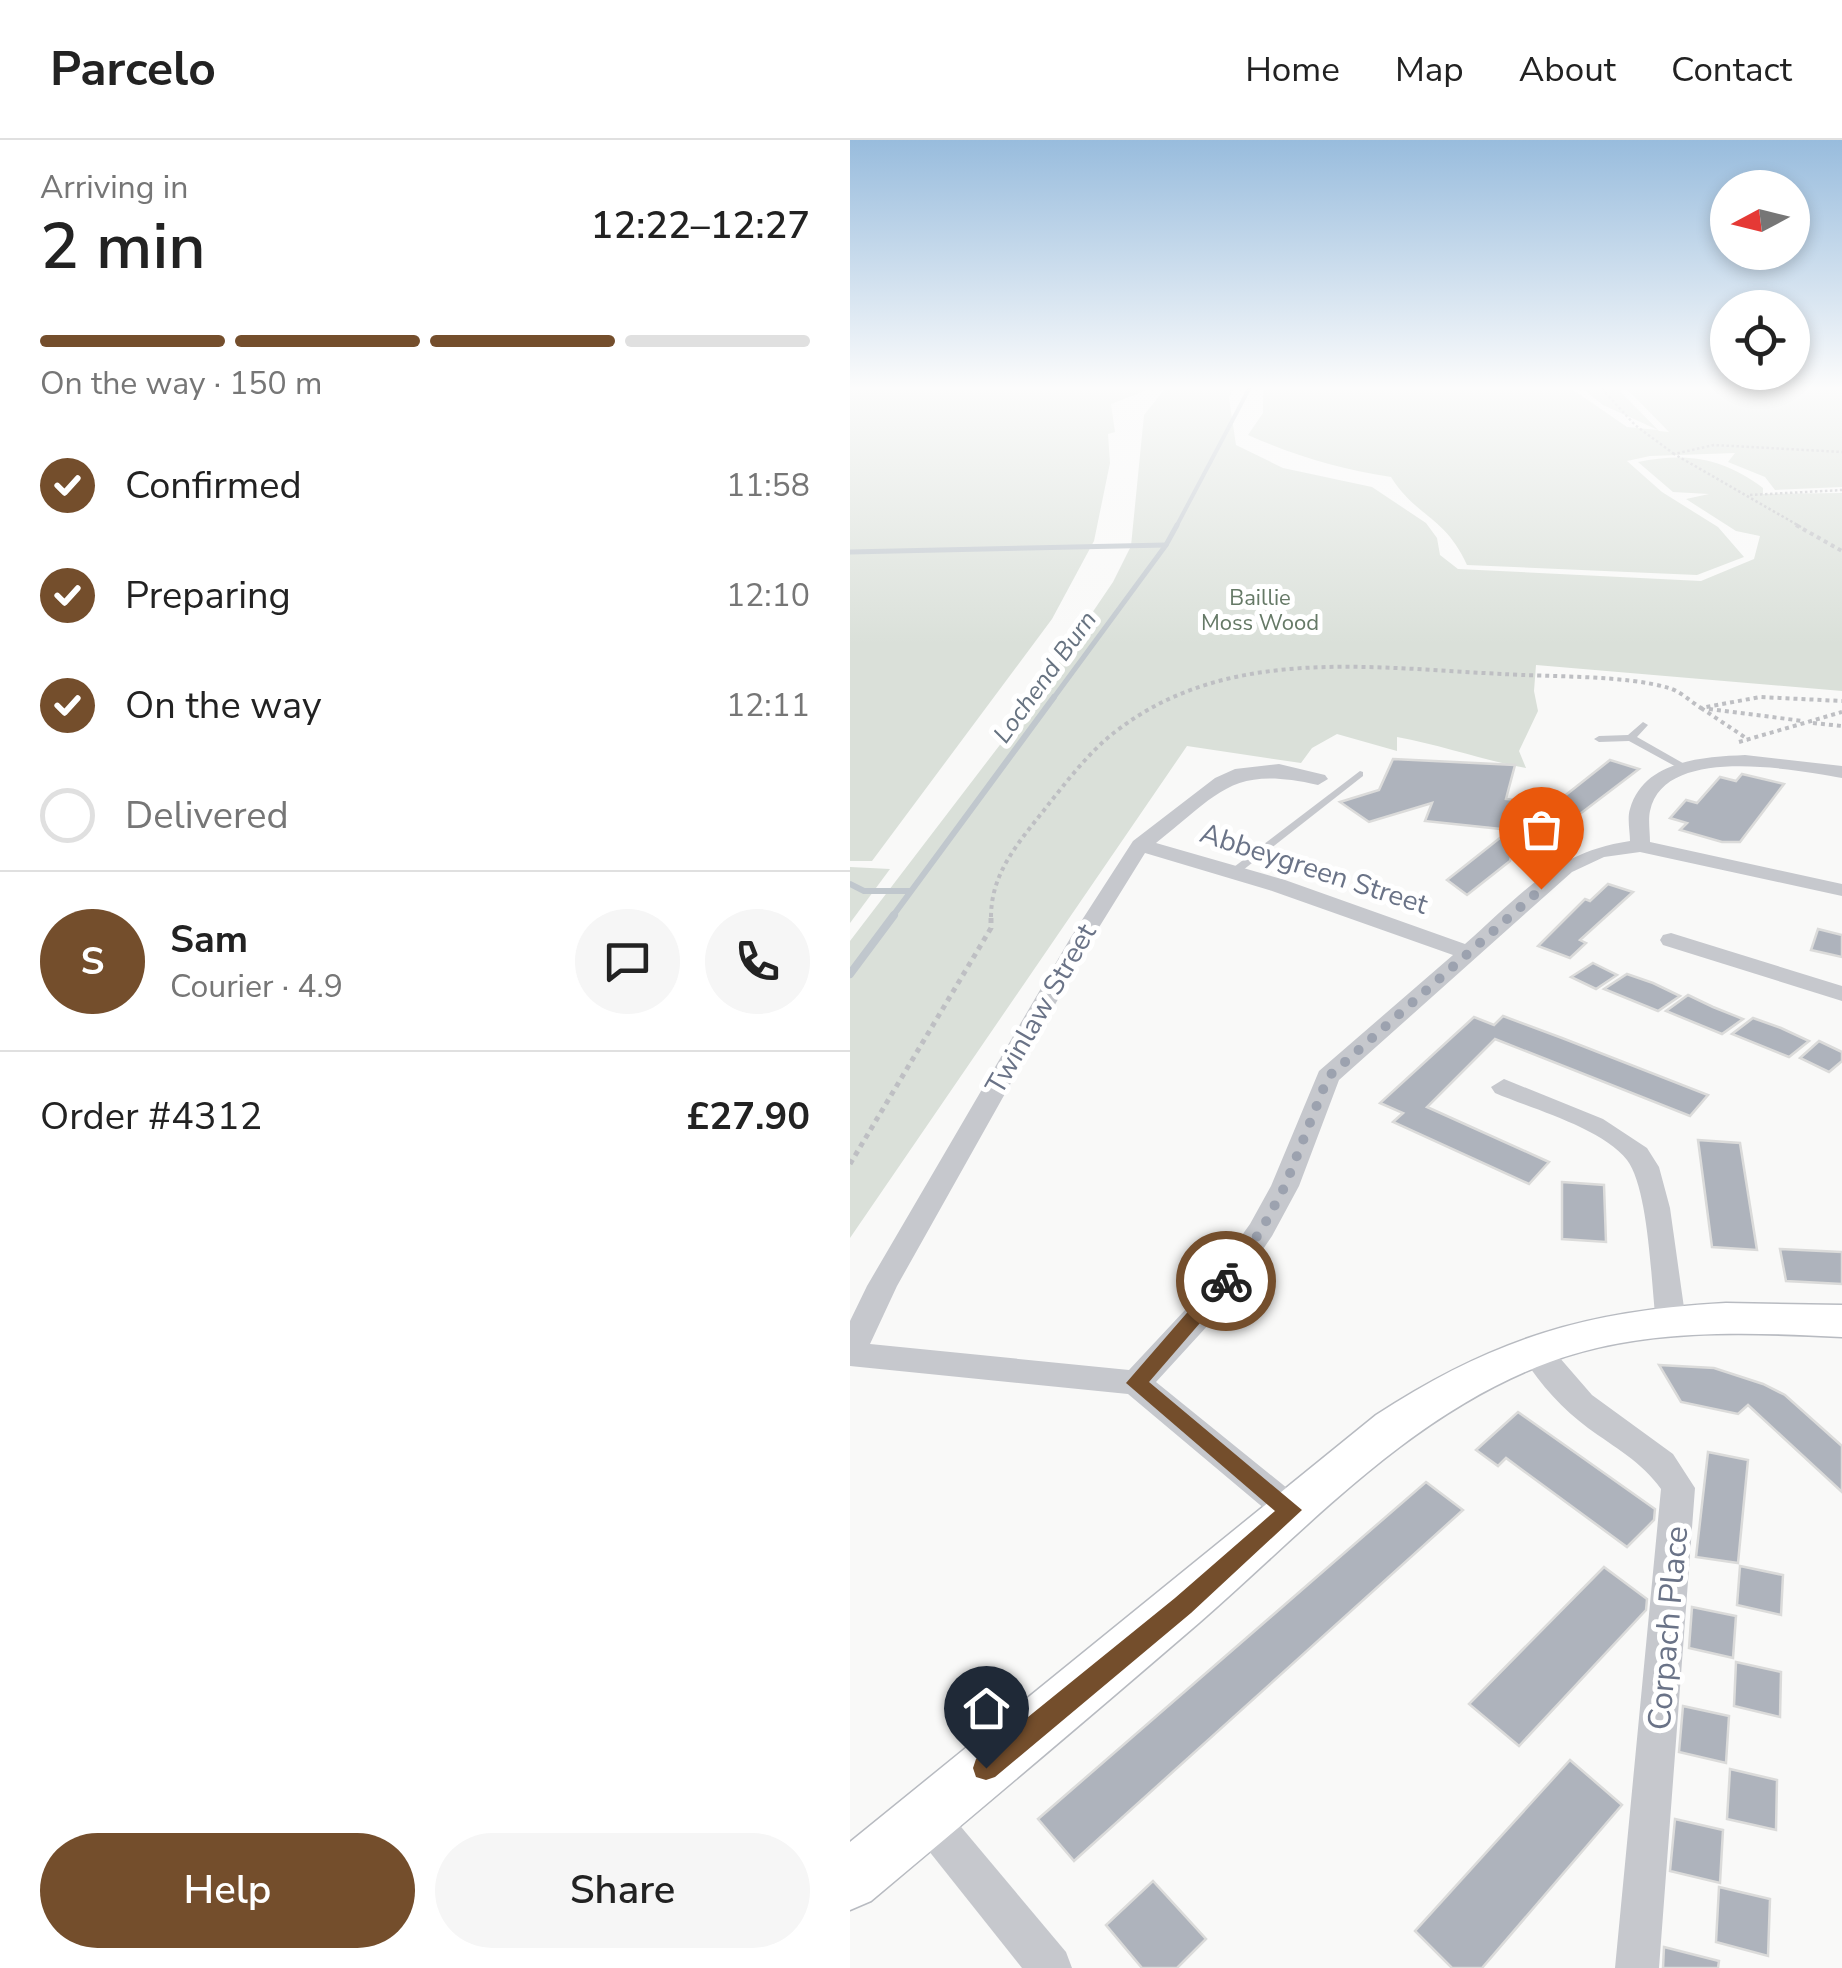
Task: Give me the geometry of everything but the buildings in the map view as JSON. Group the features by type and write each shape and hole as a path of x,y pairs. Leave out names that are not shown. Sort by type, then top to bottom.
{"street":[{"path":"1640,846 1637,818 1641,803 1661,780 1685,768 1722,760 1780,761 1842,772"},
{"name":"Twinlaw Street","path":"1136,1383 850,1354 882,1286 1082,937 1140,845 1222,782 1242,774 1279,770 1318,779"},
{"name":"Abbeygreen Street","path":"1140,845 1234,872 1469,952"},
{"path":"1290,1510 1136,1383 1210,1304 1262,1229 1285,1186 1328,1077 1565,868 1599,852 1640,846 1842,890"},
{"path":"1671,940 1842,994"},
{"path":"1504,1087 1615,1138 1636,1152 1650,1175 1670,1322"},
{"path":"850,1880 1183,1606 1290,1510 1424,1405 1535,1350 1670,1322 1753,1317 1842,1322"},
{"name":"Corpach Place","path":"1535,1350 1586,1409 1658,1460 1678,1488 1638,1968"},
{"path":"927,1817 1050,1968"}],"lane":[{"path":"1632,738 1643,725"},
{"path":"1599,739 1632,738 1685,768"},
{"path":"1234,872 1360,774"}],"path":[{"path":"1710,474 1842,550"},
{"path":"1746,495 1842,490"},
{"path":"1780,761 1702,708 1842,726"},
{"path":"1729,745 1842,712"}],"green space":[{"path":"850,474 1108,474 1094,541 1052,619 872,861 850,861"},
{"name":"Baillie Moss Wood","path":"1138,474 1313,474 1372,487 1426,523 1437,538 1440,555 1458,569 1701,581 1754,559 1760,536 1736,531 1686,499 1709,494 1673,492 1652,474 1741,474 1763,488 1763,494 1842,493 1842,691 1536,665 1534,691 1538,711 1519,751 1526,768 1397,737 1397,751 1337,734 1312,748 1301,763 1187,746 850,1238 850,941 1025,712 1113,582 1131,546"},
{"path":"1376,474 1642,474 1662,492 1718,527 1744,557 1697,575 1467,565 1449,536 1391,477"},
{"path":"1758,474 1842,474 1842,487 1775,490"},
{"path":"850,867 890,869 850,923"}],"waterway":[{"name":"Lochend Burn","path":"1176,527 1204,474"},
{"name":"Lochend Burn","path":"1166,545 1177,525"},
{"path":"850,552 1166,545"},
{"name":"Lochend Burn","path":"1052,700 1166,545"},
{"name":"Lochend Burn","path":"892,917 1054,697"},
{"path":"850,884 864,891 910,891"},
{"name":"Lochend Burn","path":"850,974 894,915"}],"way so far":[{"path":"1226,1281 1262,1229 1285,1186 1328,1077 1541,889"}],"route":[{"path":"986,1768 1183,1606 1290,1510 1136,1383 1210,1304 1226,1281"}]}
